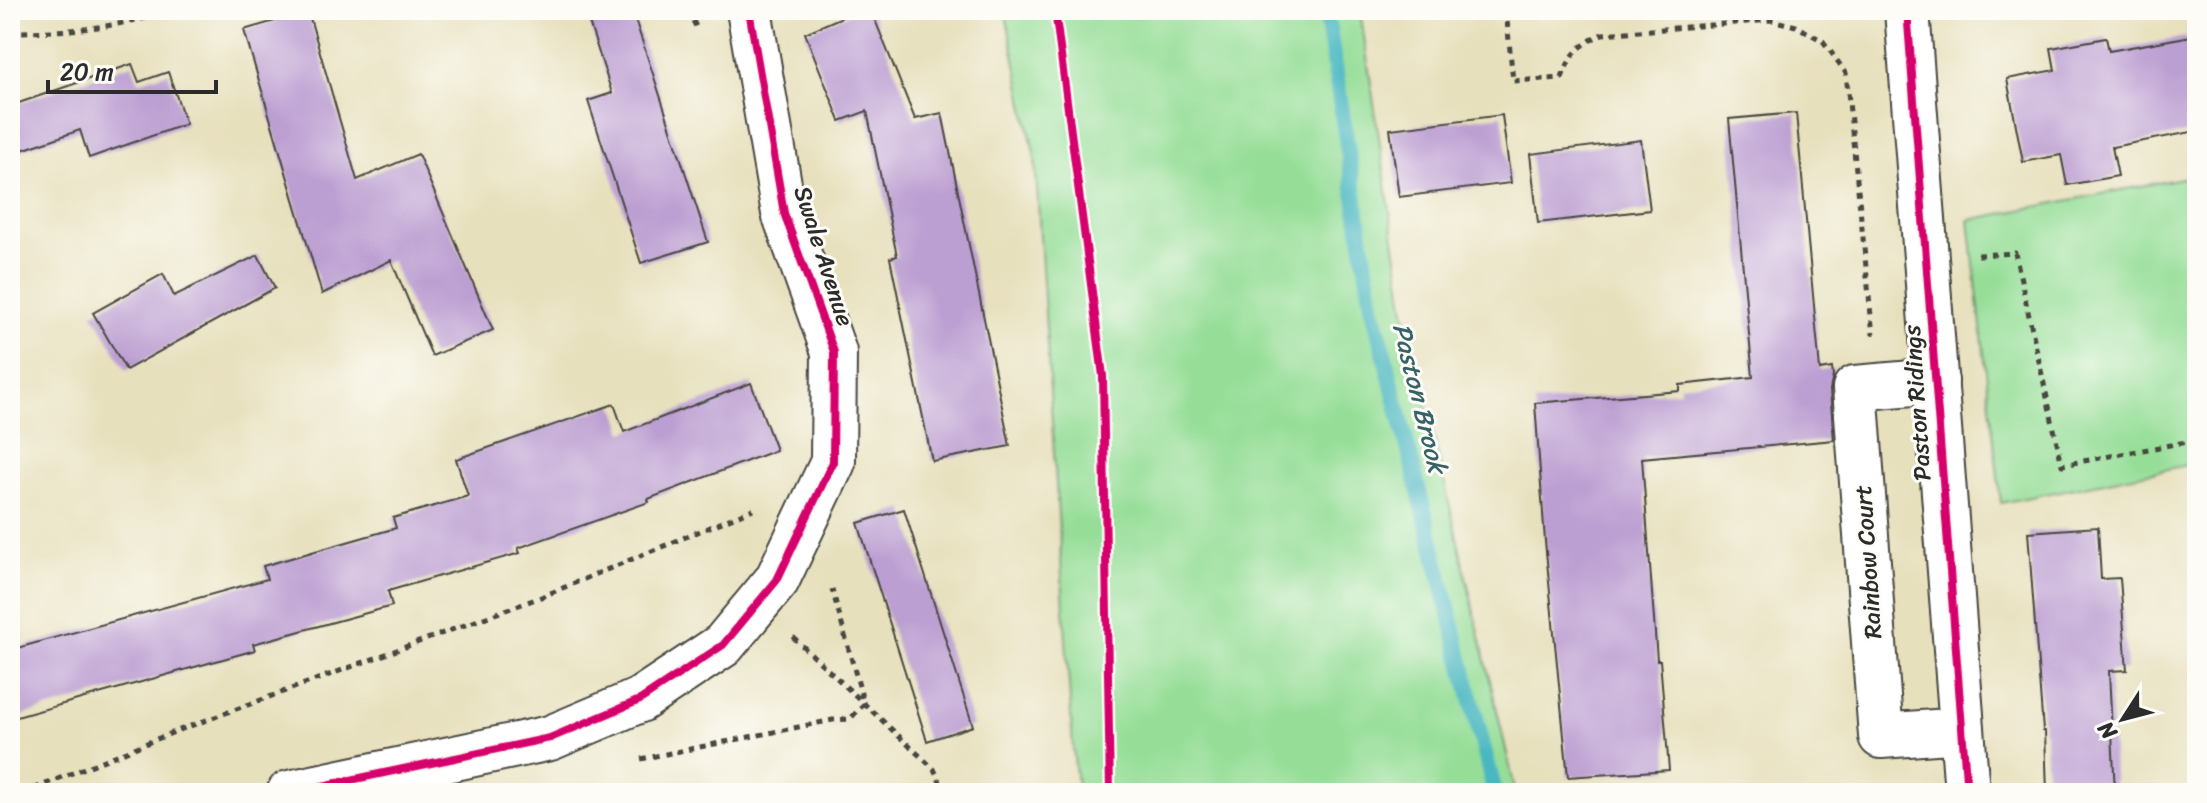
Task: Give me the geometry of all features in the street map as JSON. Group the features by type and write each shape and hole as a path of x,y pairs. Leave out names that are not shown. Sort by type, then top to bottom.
{"street":[{"name":"Swale Avenue","path":"289,793 550,738 640,700 723,645 777,580 833,462 834,352 784,213 749,10"},
{"name":"Paston Ridings","path":"1907,10 1967,793"},
{"path":"1875,387 1936,381"},
{"name":"Rainbow Court","path":"1875,387 1855,388 1881,736 1962,730"}],"path":[{"path":"10,32 62,32 143,20 173,10"},
{"path":"688,10 700,35"},
{"path":"1506,10 1513,81 1562,78 1569,59 1581,45 1602,34 1771,20 1796,26 1823,41 1846,73 1874,339 1875,387"},
{"path":"1926,257 2015,253 2062,465 2197,440"},
{"path":"23,793 174,732 541,597 757,507"},
{"path":"758,603 934,769 945,793"}],"green space":[{"path":"1005,10 1360,10 1405,312 1516,793 1078,793 1035,158"},
{"path":"2197,175 2197,463 2001,503 1969,220"}],"building":[{"path":"585,10 632,10 708,242 641,263 588,101 612,93"},
{"path":"858,10 871,10 915,119 942,113 1010,446 932,461 890,258 897,256 867,111 840,121 805,33"},
{"path":"308,11 357,180 418,154 493,330 432,356 391,260 322,294 244,30"},
{"path":"2197,35 2197,131 2112,147 2118,176 2067,185 2061,155 2023,162 2007,79 2055,70 2051,48 2106,38 2109,51"},
{"path":"132,64 139,82 168,72 186,124 89,158 80,130 10,154 10,106"},
{"path":"1796,113 1820,370 1832,368 1833,376 1830,390 1834,440 1642,458 1657,660 1660,660 1669,770 1568,777 1535,403 1680,391 1680,385 1753,377 1729,119"},
{"path":"1502,115 1511,183 1399,197 1390,129"},
{"path":"1641,140 1650,210 1538,223 1530,154"},
{"path":"258,255 275,288 126,370 93,313 163,274 174,296"},
{"path":"751,383 776,450 648,499 649,502 518,548 520,553 388,591 392,606 253,644 255,650 10,719 10,650 267,579 263,566 396,528 393,518 468,496 456,459 614,404 624,432"},
{"path":"904,509 973,726 927,741 858,523"},
{"path":"2098,527 2101,579 2120,578 2127,670 2109,671 2115,793 2047,793 2045,731 2028,532"}],"waterway":[{"name":"Paston Brook","path":"1326,10 1372,305 1495,793"}],"cycle path":[{"path":"289,793 550,738 640,700 723,645 777,580 833,462 834,352 784,213 749,10"},
{"path":"1055,10 1103,376 1110,793"},
{"path":"1907,10 1967,793"}]}
